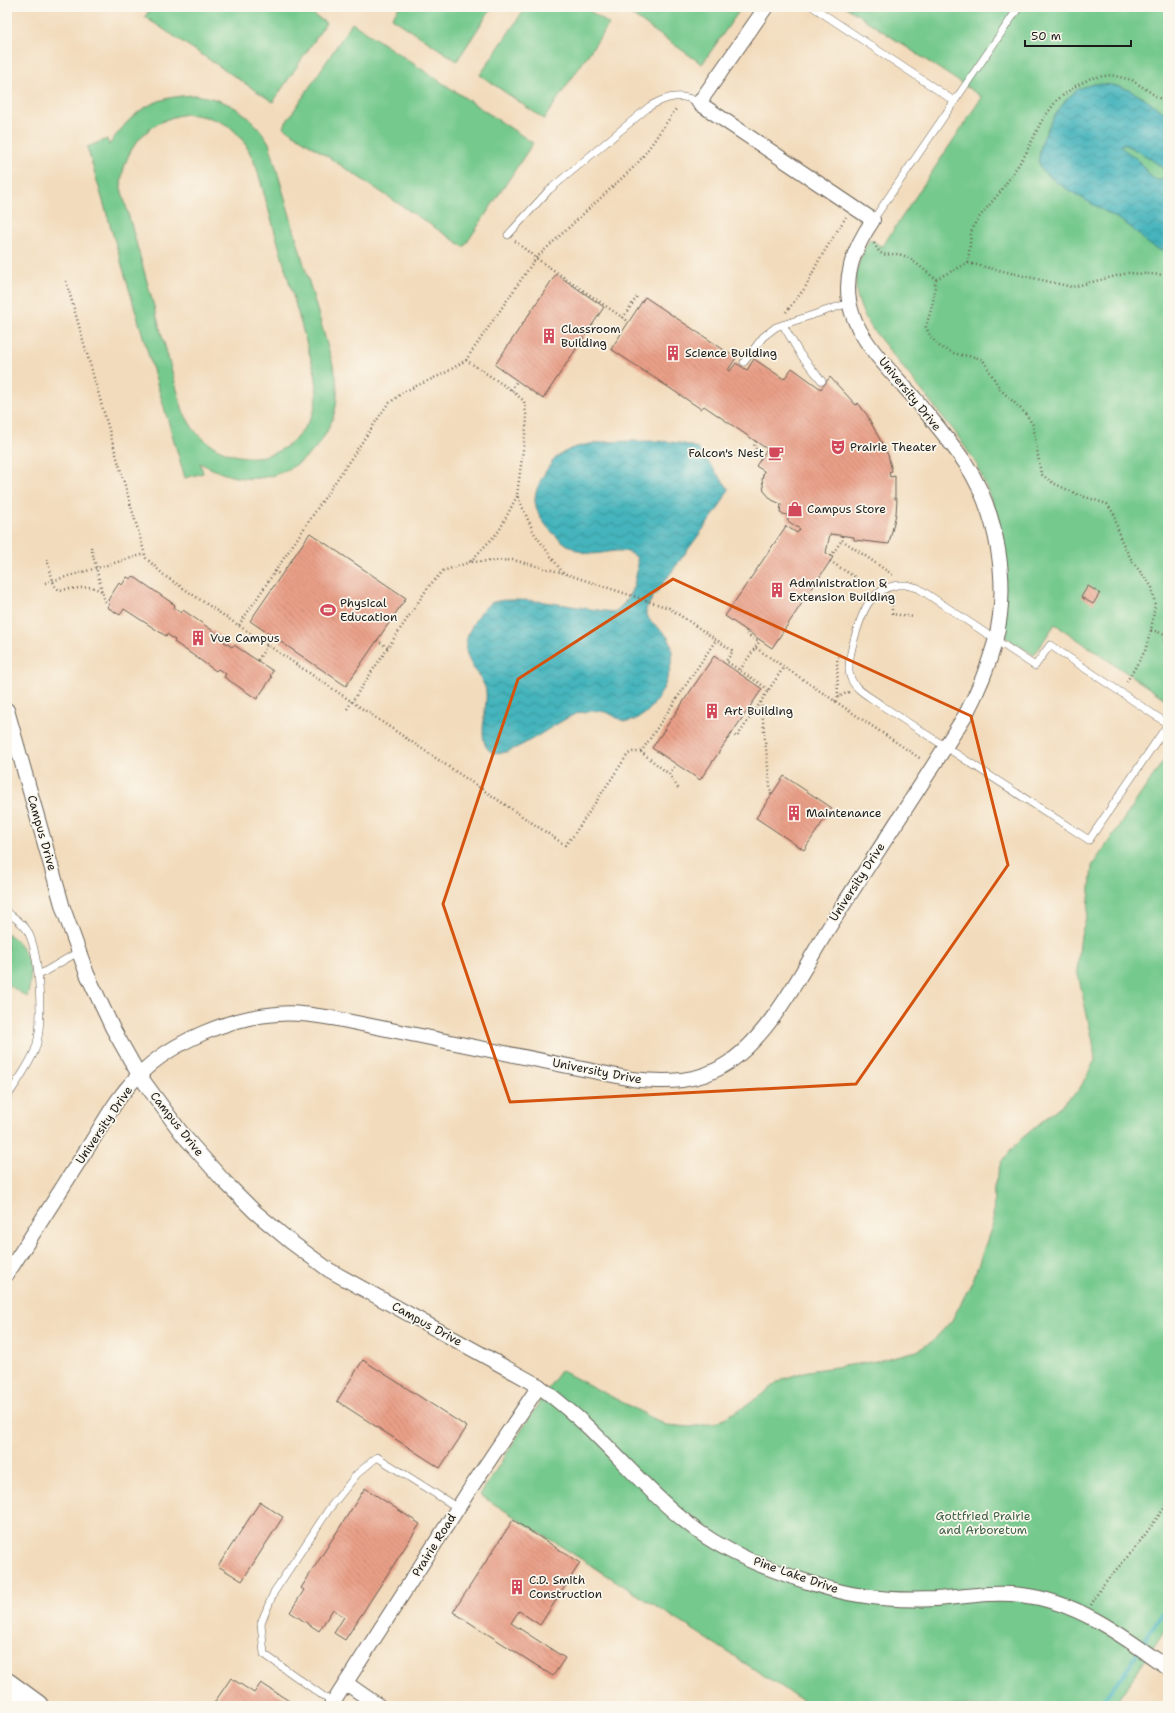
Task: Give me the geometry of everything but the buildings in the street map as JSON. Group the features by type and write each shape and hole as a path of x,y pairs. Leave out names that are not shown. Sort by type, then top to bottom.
{"main road":[{"path":"7,1684 34,1705"}],"street":[{"path":"766,7 699,102 852,206 870,224"},
{"name":"University Drive","path":"7,1274 116,1103 139,1075 155,1060 185,1042 214,1029 240,1020 278,1014 308,1014 632,1079 676,1082 704,1076 727,1064 752,1043 766,1027 966,714 982,681 995,640 1001,595 999,561 993,528 979,490 960,456 862,334 852,314 849,303 849,269 856,247 870,224"},
{"name":"Campus Drive","path":"7,710 63,908 78,952 107,1017 139,1075 169,1116 206,1162 255,1212 291,1242 329,1270 539,1386"},
{"name":"Prairie Road","path":"332,1704 458,1508 539,1386"},
{"name":"Pine Lake Drive","path":"539,1386 565,1406 671,1510 700,1532 723,1546 776,1571 814,1584 863,1596 899,1599 933,1599 1007,1593 1046,1600 1086,1615 1132,1643 1168,1668"},
{"path":"346,1684 379,1706"}],"lane":[{"path":"813,7 954,101"},
{"path":"870,224 1019,7"},
{"path":"508,235 549,190 650,106 660,100 680,96 691,98 699,102"},
{"path":"744,362 763,337 776,327 849,303"},
{"path":"783,325 804,360 822,381"},
{"path":"906,585 918,588 995,640 1035,666 1050,644 1168,724 1089,840 857,688 850,677 848,669 851,651 870,600 877,593 890,586 906,585"},
{"path":"7,912 27,929 34,946 39,975 36,1048 27,1066 8,1092"},
{"path":"39,975 78,952"},
{"path":"332,1704 264,1654 261,1623 274,1592 329,1509 357,1474 377,1457 458,1508"}],"path":[{"path":"968,263 971,233 976,221 1001,192 1025,155 1041,122 1057,100 1074,87 1090,78 1111,75 1132,80 1168,104"},
{"path":"238,625 387,405 403,392 445,373 466,360 536,258 636,165 644,156 676,109 693,107 699,102"},
{"path":"782,314 787,311 805,288 819,260 852,206"},
{"path":"870,224 878,251 885,256 902,255 936,279"},
{"path":"508,235 536,258 629,322"},
{"path":"936,279 968,263 1072,287 1128,273 1168,275"},
{"path":"936,279 933,302 926,327 930,336 940,347 956,354 975,356 983,360 1000,389 1026,414 1033,426 1041,474 1053,483 1079,495 1107,504 1114,514 1120,538 1132,561 1152,587 1155,605 1151,630 1145,650 1121,692"},
{"path":"66,281 146,558 165,576 565,846 628,754 633,752 641,752 669,774 678,788"},
{"path":"623,318 638,295"},
{"path":"466,360 511,390 524,401 527,420 518,496 499,531 470,562"},
{"path":"511,390 517,381"},
{"path":"756,441 754,446 758,452"},
{"path":"518,496 534,533 563,573"},
{"path":"831,556 842,540 842,536"},
{"path":"842,540 895,575 887,576 893,600 892,614 914,617"},
{"path":"90,547 102,592 107,604"},
{"path":"45,582 145,554"},
{"path":"47,559 56,588 60,591 92,587 102,592"},
{"path":"347,708 429,586 443,571 470,562 513,560 563,573 669,608 733,651 726,661 769,690"},
{"path":"830,561 871,585 866,591"},
{"path":"274,571 281,575"},
{"path":"1151,630 1168,635"},
{"path":"740,670 760,642 745,633 746,631"},
{"path":"377,640 388,648"},
{"path":"641,752 716,640"},
{"path":"258,660 267,645"},
{"path":"756,648 932,766"},
{"path":"835,701 838,697 837,662 841,648"},
{"path":"732,734 737,737 784,667"},
{"path":"761,702 771,795"},
{"path":"669,774 676,764"},
{"path":"1086,1615 1102,1586 1136,1547 1168,1503"}],"highlighted area":[{"path":"673,579 971,716 1008,865 856,1084 510,1102 443,904 518,679"}],"green space":[{"path":"151,7 303,7 326,23 273,102 145,17"},
{"path":"399,7 492,7 457,61 392,18"},
{"path":"526,7 584,7 609,24 544,119 480,75"},
{"path":"620,7 742,7 702,64"},
{"path":"846,7 1168,7 1168,701 1055,624 1034,655 1002,635 1004,548 997,514 977,465 955,432 873,330 860,307 856,285 856,274 859,263 870,239 882,247 982,97"},
{"path":"352,23 533,143 464,247 283,127"},
{"path":"194,95 206,97 218,100 238,109 254,123 269,143 335,372 337,398 332,422 315,449 303,460 290,468 260,478 232,476 221,473 200,463 203,473 185,478 87,147 107,139 109,145 126,123 144,108 166,99","holes":["186,114 201,116 223,123 232,129 246,145 257,169 315,373 317,396 313,413 309,420 302,431 291,442 279,450 266,455 252,457 239,456 225,452 200,436 192,427 183,411 121,188 126,161 132,149 149,130 172,117"]},
{"name":"Gottfried Prairie and Arboretum","path":"1168,754 1168,1625 1115,1706 811,1706 480,1495 560,1370 666,1425 690,1427 715,1423 746,1406 783,1379 808,1371 877,1361 917,1351 933,1341 952,1320 973,1280 993,1223 994,1187 1001,1162 1020,1140 1079,1090 1095,1060 1093,1042 1077,970 1081,935 1088,911 1092,866"},
{"path":"7,933 21,946 28,961 30,979 27,997 7,984"}],"water":[{"path":"1094,84 1116,86 1134,92 1168,115 1168,247 1163,250 1153,247 1129,226 1055,181 1040,167 1040,149 1043,139 1054,117 1072,94 1085,86","holes":["1122,144 1160,166 1167,174 1166,179 1157,180 1153,178 1138,160 1121,147"]},
{"path":"656,441 683,444 698,449 729,489 718,509 653,597 646,609 646,615 667,636 671,644 671,666 668,678 662,690 648,711 639,718 630,721 623,721 605,712 581,712 569,717 511,750 502,753 494,753 488,749 483,735 486,699 485,688 469,659 466,647 468,634 480,613 491,603 512,600 540,601 614,612 625,602 633,588 637,573 637,558 625,551 592,554 585,553 568,545 552,532 539,515 536,506 535,498 541,479 552,462 561,454 573,448 601,442"}],"waterway":[{"path":"1098,1706 1129,1667 1168,1604"}],"place":[{"name":"Classroom Building","path":"549,336"},
{"name":"Science Building","path":"673,353"},
{"name":"Prairie Theater","path":"838,447"},
{"name":"Falcon's Nest","path":"776,453"},
{"name":"Campus Store","path":"795,509"},
{"name":"Administration & Extension Building","path":"777,590"},
{"name":"Physical Education","path":"328,610"},
{"name":"Vue Campus","path":"198,638"},
{"name":"Art Building","path":"712,711"},
{"name":"Maintenance","path":"794,813"},
{"name":"C.D. Smith Construction","path":"517,1587"}]}
